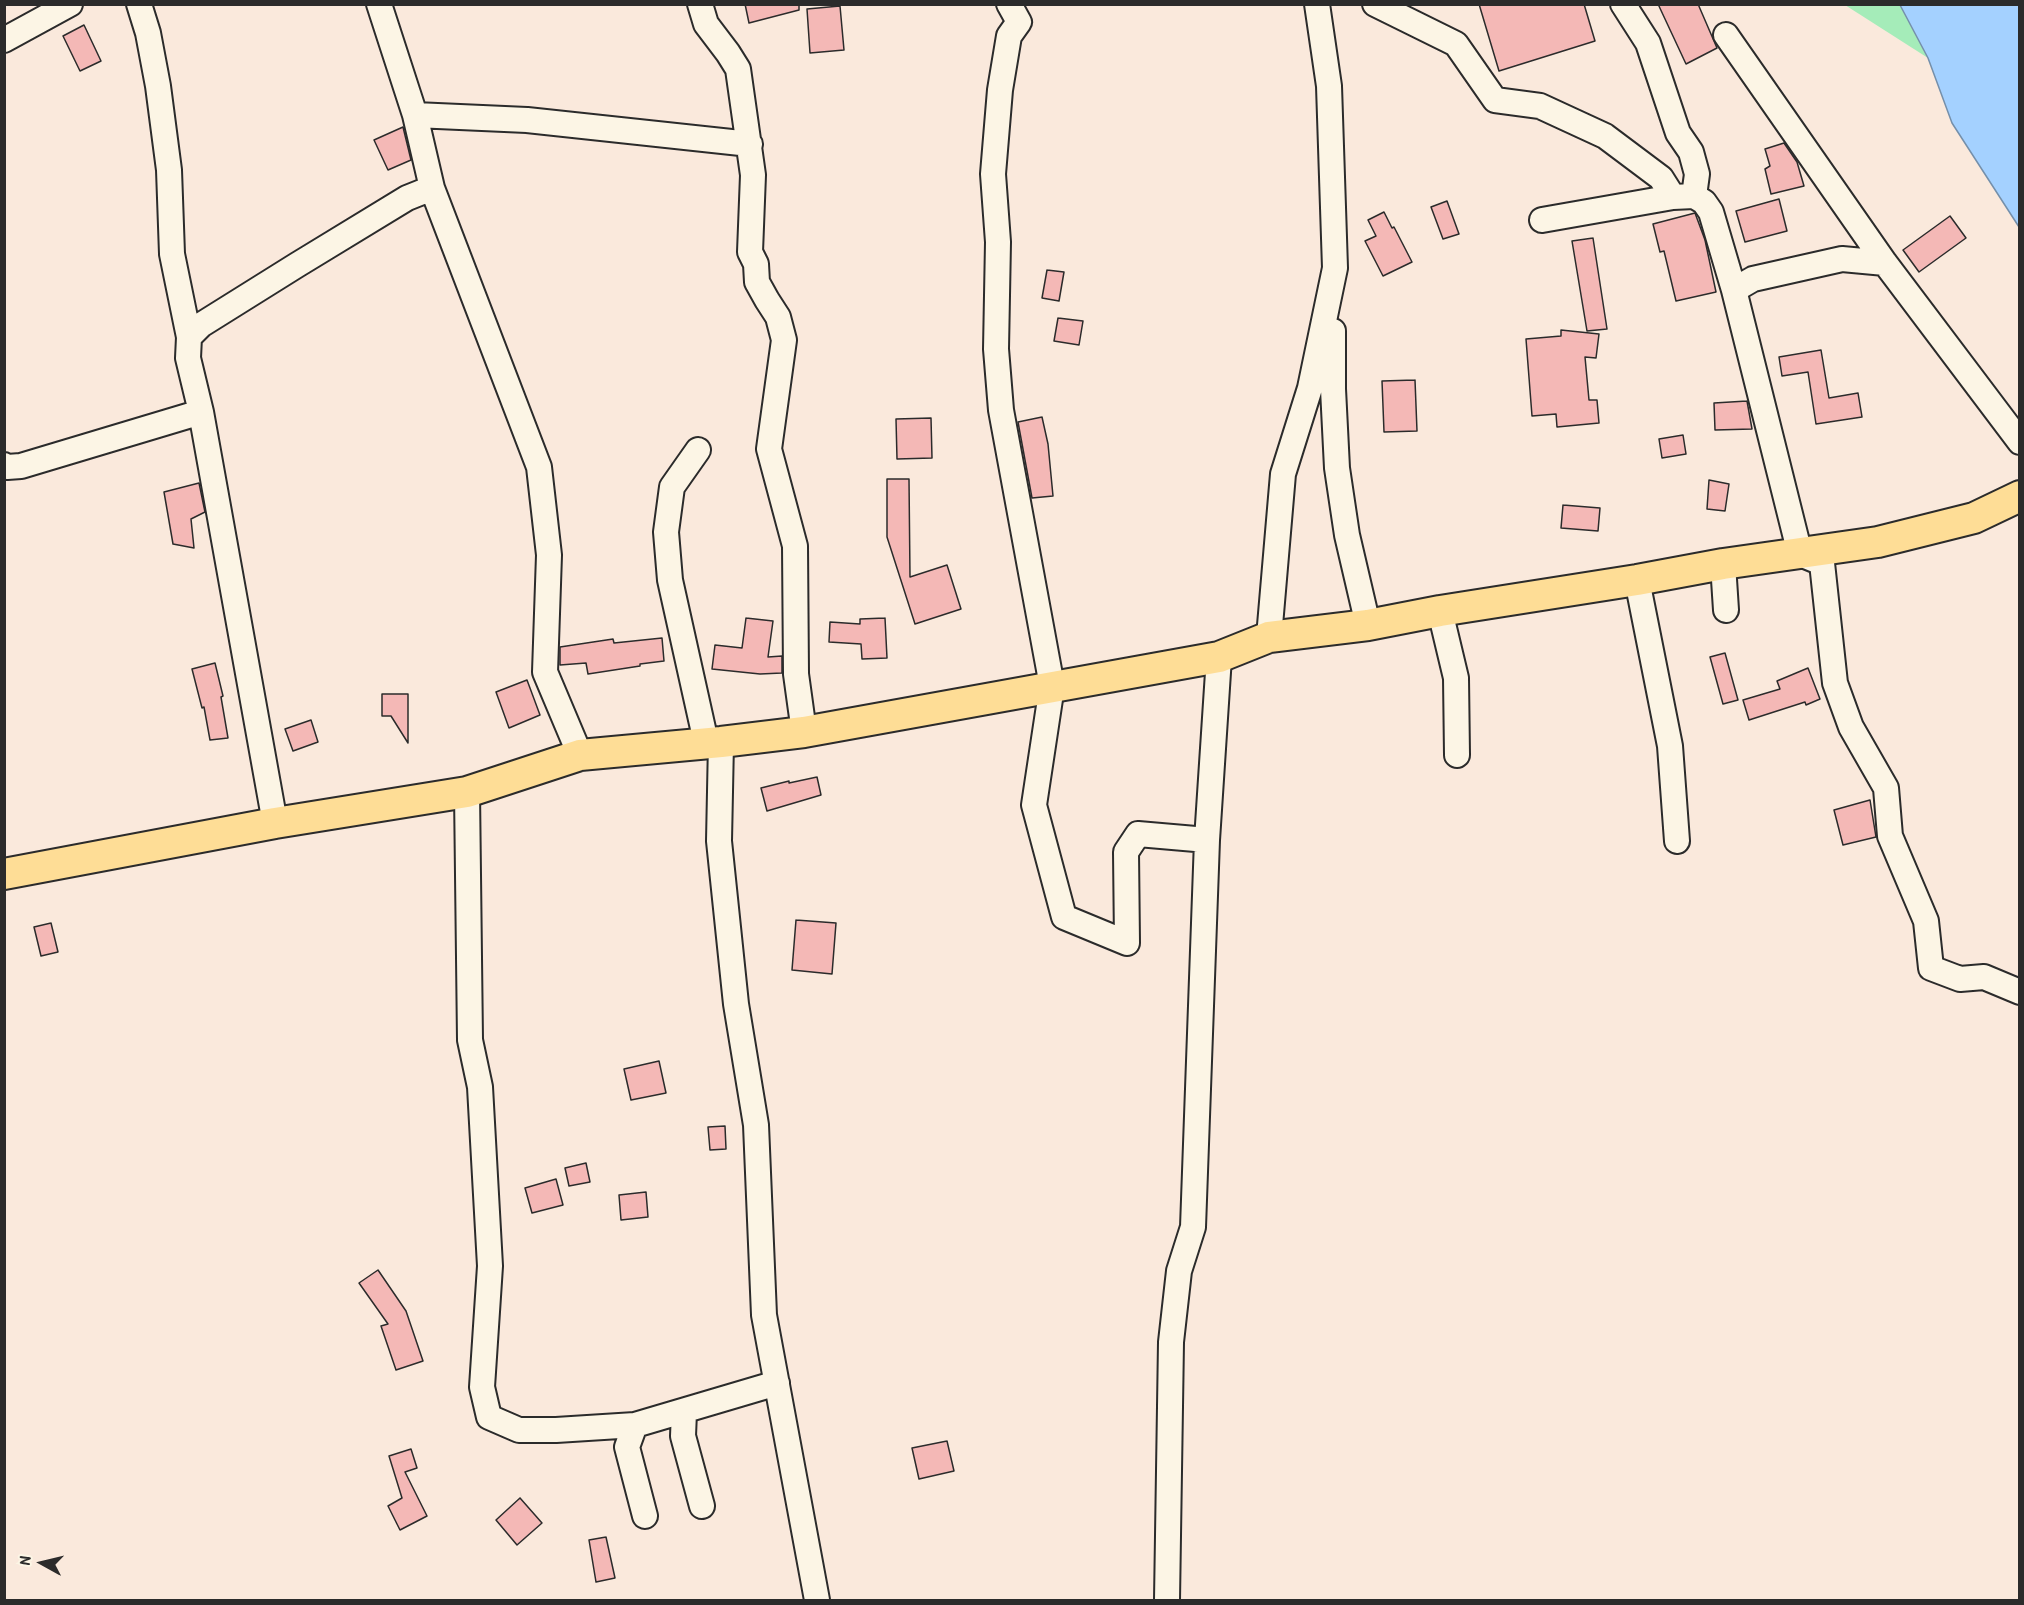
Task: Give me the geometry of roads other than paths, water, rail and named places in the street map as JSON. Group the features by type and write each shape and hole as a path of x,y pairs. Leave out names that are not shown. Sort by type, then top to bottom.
{"main road":[{"path":"4,874 275,823 467,792 580,754 804,732 1219,657 1269,638 1368,625 1723,564 1878,542 1974,518 2018,500"}],"street":[{"path":"5,39 70,4"},
{"path":"139,4 148,33 158,86 169,170 172,254 189,337 188,358 201,412 275,823"},
{"path":"379,4 415,115 432,188 539,467 549,555 545,672 580,754"},
{"path":"700,4 706,24 738,69 753,175 750,252 756,264 757,282 778,317 784,340 769,449 795,546 796,674 804,732"},
{"path":"1009,4 1019,22 1009,36 1002,79 993,174 998,242 996,349 1001,410 1052,686 1034,805 1064,917 1128,943 1126,852 1138,834 1207,840"},
{"path":"1317,4 1329,86 1335,268 1333,379 1337,468 1347,535 1368,625"},
{"path":"1375,4 1456,44 1496,100 1540,106 1605,136 1683,197"},
{"path":"1623,4 1647,43"},
{"path":"1638,4 1647,43 1678,133 1691,152 1697,174 1683,197"},
{"path":"1726,35 1885,263 2019,442"},
{"path":"415,115 527,120 750,144"},
{"path":"189,337 201,325 297,265 407,198 432,188"},
{"path":"1542,220 1683,197 1704,202 1711,212 1734,290 1800,554 1822,562 1835,683 1851,728 1886,788 1890,836 1926,921 1931,968 1960,979 1984,977 2019,992"},
{"path":"1734,290 1753,279 1842,259 1885,263"},
{"path":"1269,638 1283,474 1311,388 1335,268"},
{"path":"4,465 21,466 201,412"},
{"path":"698,450 672,487 666,532 670,580 714,742 718,841 736,1004 756,1125 764,1315 817,1600"},
{"path":"1723,564 1726,610"},
{"path":"1637,580 1670,746 1677,841"},
{"path":"1440,611 1456,678 1457,755"},
{"path":"1167,1600 1171,1342 1179,1271 1193,1227 1207,840 1219,657"},
{"path":"467,792 470,1040 480,1087 490,1266 482,1387 489,1417 519,1430 635,1425 777,1383"},
{"path":"684,1412 683,1436 702,1506"},
{"path":"635,1425 627,1447 645,1516"}],"water":[{"path":"1900,5 2019,5 2019,227 1952,123 1928,58"}]}
